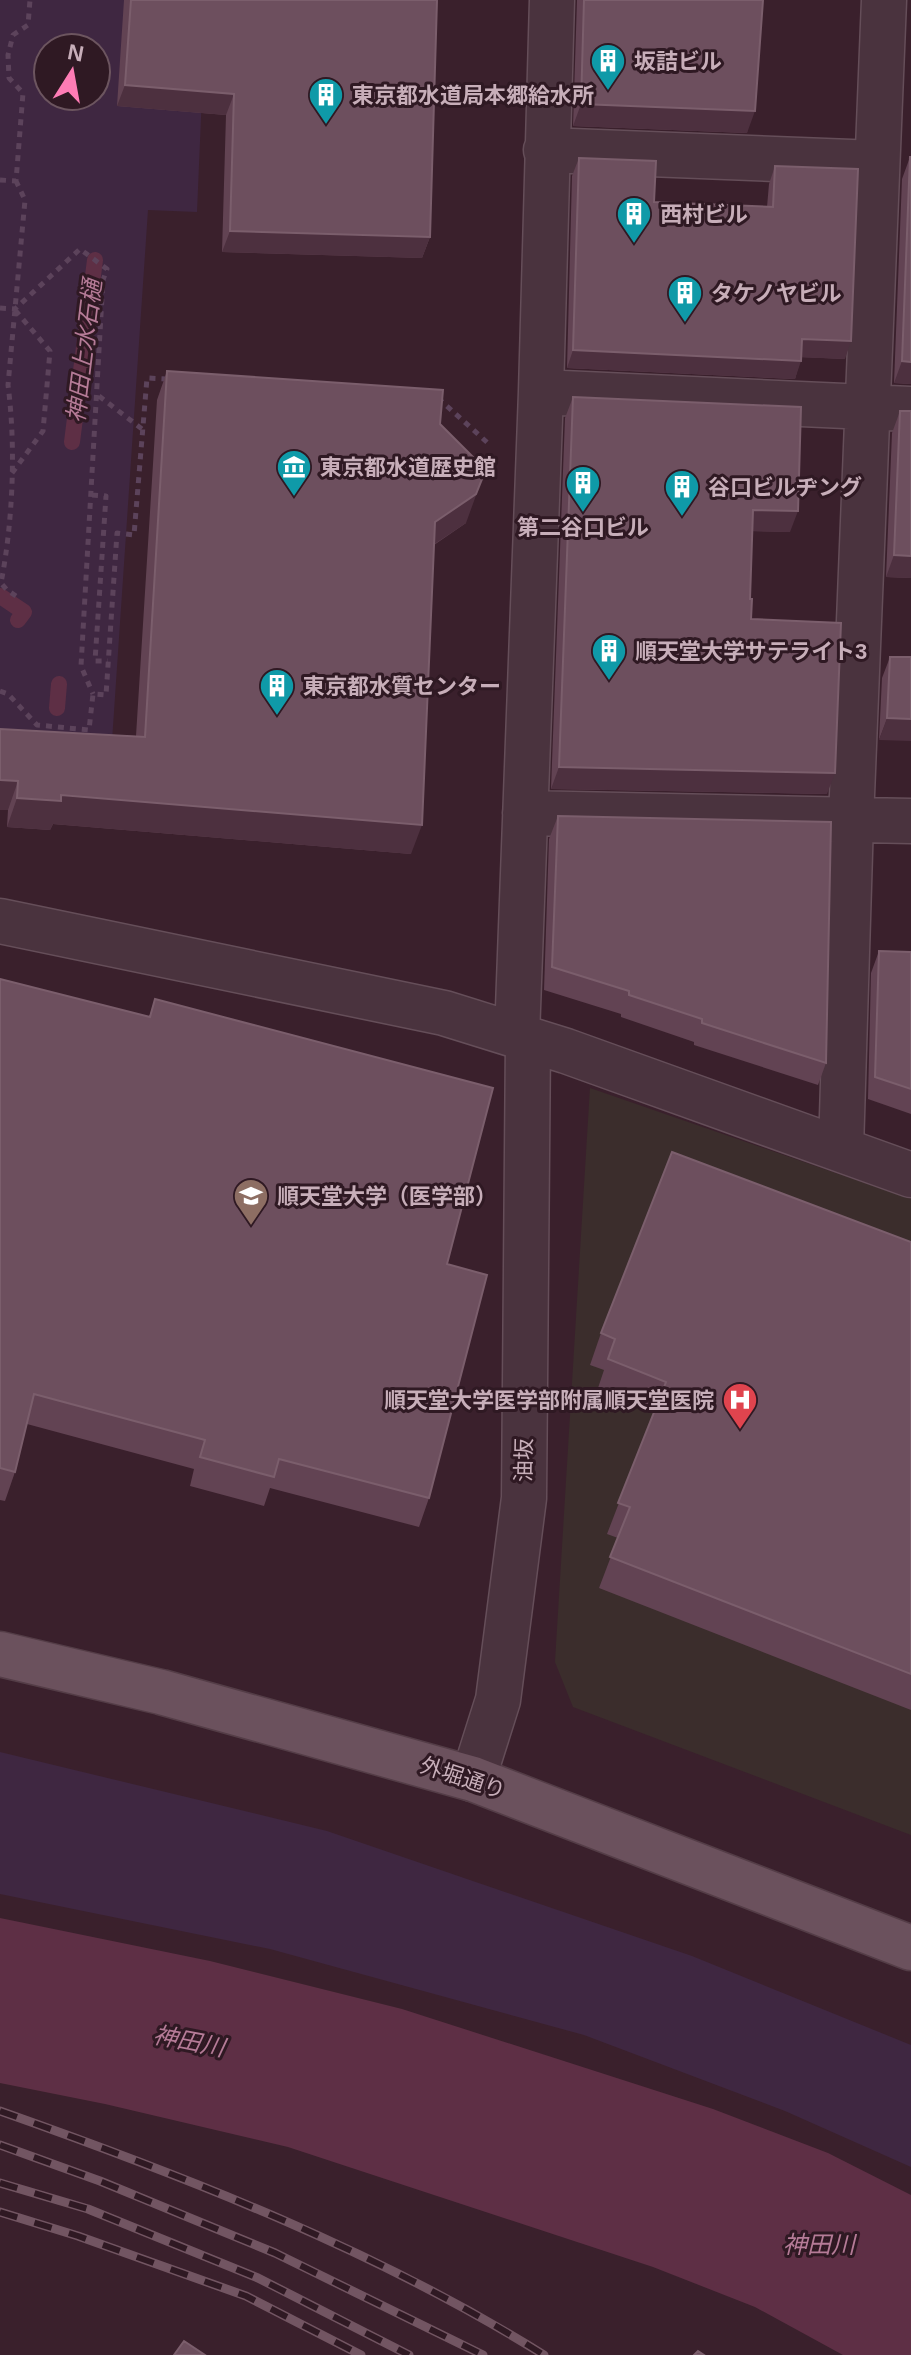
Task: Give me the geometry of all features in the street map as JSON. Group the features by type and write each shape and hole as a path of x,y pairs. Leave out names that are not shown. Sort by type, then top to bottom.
{"main road":[{"name":"外堀通り","path":"0,1654 161,1692 473,1779 911,1948"}],"street":[{"name":"油坂","path":"473,1779 498,1700 524,1498 522,1037 525,813 552,0"},
{"path":"841,1149 884,0"},
{"path":"546,150 877,163"},
{"path":"541,392 911,409"},
{"path":"525,813 911,821"},
{"path":"0,921 444,1013 522,1037 911,1175"}],"path":[{"path":"16,596 1,583 11,474 12,415 8,385 25,200 16,181 23,93 9,78 8,55 13,35 28,25 30,0"},
{"path":"0,55 8,55"},
{"path":"0,180 16,181"},
{"path":"0,691 8,694 37,725 89,730 93,694 81,666 103,280 107,269 80,249 15,309"},
{"path":"0,308 15,309 50,351 43,431 11,474"},
{"path":"93,694 106,695 117,533 134,535 147,378 176,380"},
{"path":"0,384 8,385"},
{"path":"98,395 142,429"},
{"path":"437,397 496,451"},
{"path":"92,495 106,496 95,661 108,661"}],"shaded area":[{"path":"0,0 206,0 197,212 148,210 112,741 0,732"},
{"name":"順天堂大学医学部附属順天堂医院","path":"590,1088 911,1199 911,1835 573,1707 555,1662"},
{"path":"0,1752 327,1831 692,1956 911,2045 911,2167 785,2111 584,2035 270,1949 0,1894"}],"water":[{"name":"神田川","path":"0,1918 210,1961 402,2009 713,2109 828,2153 911,2195 911,2355 843,2355 755,2307 653,2267 288,2147 0,2083"}],"building":[{"name":"東京都水道局本郷給水所","path":"131,0 437,0 430,237 230,231 234,94 125,85"},
{"path":"584,0 763,0 755,111 581,104"},
{"path":"911,157 911,362 902,361"},
{"path":"579,158 656,161 654,202 773,207 775,166 858,169 851,341 802,339 801,361 573,350"},
{"path":"167,371 443,390 440,424 480,464 482,479 476,494 435,522 422,825 61,795 61,801 17,798 18,781 0,780 0,729 145,737"},
{"path":"573,397 801,407 798,511 753,510 751,619 841,623 835,773 559,767"},
{"path":"900,411 911,411 911,556 894,555"},
{"path":"890,657 911,657 911,719 887,718"},
{"path":"558,816 831,822 826,1063 702,1023 702,1019 629,995 629,991 552,967"},
{"path":"879,951 911,952 911,1089 875,1077"},
{"name":"順天堂大学（医学部）","path":"0,979 150,1017 155,999 493,1088 447,1264 487,1275 429,1498 279,1459 274,1477 200,1457 205,1440 34,1394 15,1472 0,1468"},
{"path":"672,1152 911,1242 911,1674 610,1557 630,1507 618,1503 666,1382 608,1359 615,1339 601,1333"},
{"path":"184,2341 205,2355 174,2355"}],"waterway":[{"name":"神田上水石樋","path":"72,442 95,260"},
{"path":"0,596 24,612 18,620"},
{"name":"神田上水石樋","path":"57,708 59,684"}],"railway":[{"path":"0,2111 140,2162 279,2218 414,2282 544,2355"},
{"path":"0,2145 100,2181 275,2253 483,2355"},
{"path":"0,2183 88,2209 258,2278 409,2355"},
{"path":"0,2212 78,2236 246,2296 361,2355"}],"place":[{"name":"坂詰ビル","path":"608,92"},
{"name":"東京都水道局本郷給水所","path":"326,126"},
{"name":"西村ビル","path":"634,245"},
{"name":"タケノヤビル","path":"685,324"},
{"name":"東京都水道歴史館","path":"294,498"},
{"name":"第二谷口ビル","path":"583,514"},
{"name":"谷口ビルヂング","path":"682,518"},
{"name":"順天堂大学サテライト3","path":"609,682"},
{"name":"東京都水質センター","path":"277,717"},
{"name":"順天堂大学（医学部）","path":"251,1227"},
{"name":"順天堂大学医学部附属順天堂医院","path":"740,1431"}]}
